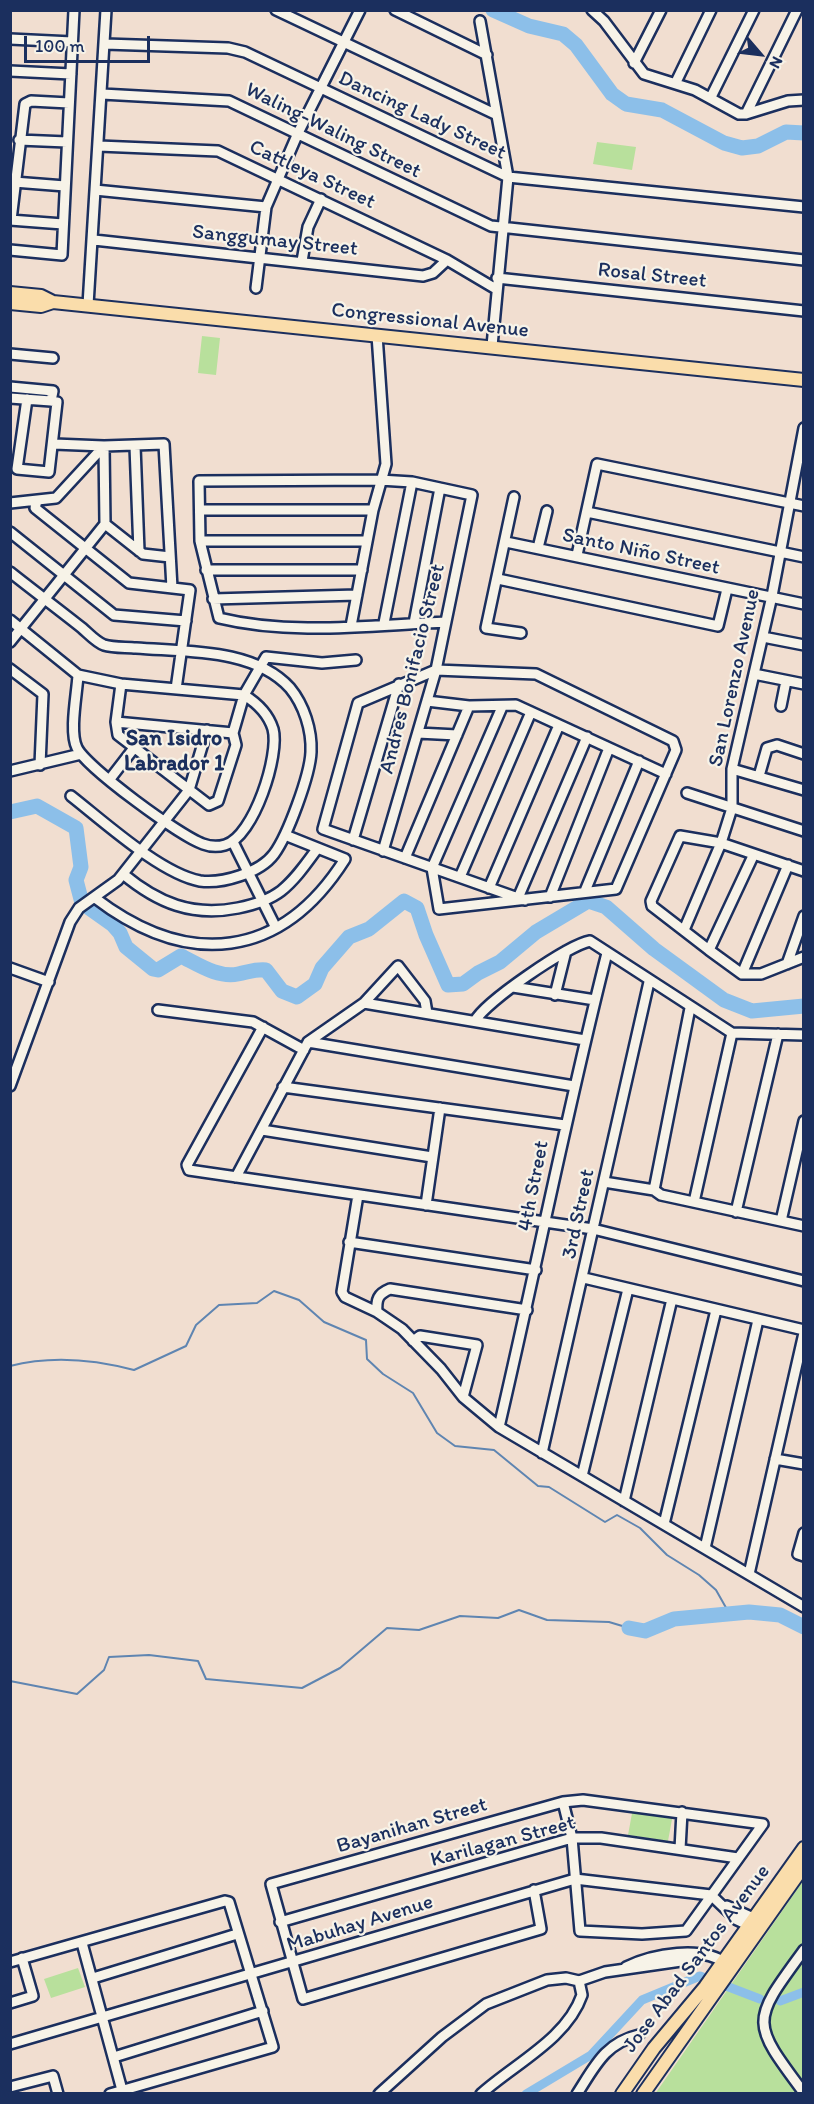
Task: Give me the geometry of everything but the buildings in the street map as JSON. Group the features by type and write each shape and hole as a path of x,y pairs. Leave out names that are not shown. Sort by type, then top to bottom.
{"main road":[{"name":"Congressional Avenue","path":"10,293 41,296 53,302 804,380"},
{"name":"Congressional Avenue","path":"10,303 41,306 53,302"},
{"name":"Jose Abad Santos Avenue","path":"643,2094 804,1848"},
{"name":"Jose Abad Santos Avenue","path":"753,1924 804,1866"},
{"name":"Jose Abad Santos Avenue","path":"622,2094 654,2048 710,1990"}],"street":[{"path":"10,250 62,255 74,10"},
{"path":"88,305 94,240 106,10"},
{"path":"276,10 497,115"},
{"path":"256,288 266,207 277,177 360,10"},
{"path":"395,10 487,55"},
{"path":"592,10 604,21 644,74 676,82 711,97 739,114 803,99"},
{"path":"604,21 609,10"},
{"path":"634,63 661,10"},
{"path":"676,82 711,10"},
{"path":"711,97 754,10"},
{"path":"746,114 797,10"},
{"path":"480,21 508,177 505,229 497,278 492,346"},
{"path":"10,39 72,42"},
{"name":"Dancing Lady Street","path":"105,44 228,48 245,52 508,177 804,207"},
{"path":"10,71 71,74"},
{"name":"Waling-Waling Street","path":"102,94 230,101 491,226 804,260"},
{"path":"63,224 11,220 25,104 31,100 69,103"},
{"path":"19,140 67,142"},
{"name":"Cattleya Street","path":"99,146 218,151 277,177 447,260 496,289"},
{"path":"14,182 65,186"},
{"path":"96,190 266,207"},
{"path":"302,261 308,227 321,199"},
{"name":"Sanggumay Street","path":"94,240 260,256 423,276 433,273 447,260"},
{"name":"Rosal Street","path":"497,278 804,310"},
{"path":"351,626 373,510 386,464 376,335"},
{"path":"10,354 53,358"},
{"path":"10,387 52,391 51,401"},
{"path":"10,398 27,399 51,401 57,402 49,472 14,469 27,399"},
{"name":"San Lorenzo Avenue","path":"684,930 721,843 732,808 732,769 772,596 804,428"},
{"path":"54,444 104,446 164,444 172,588"},
{"path":"10,503 37,501 62,495 104,446"},
{"path":"10,642 105,524 104,446"},
{"path":"135,446 139,551"},
{"path":"577,555 597,464 804,506"},
{"path":"414,623 440,488 412,482 380,480 199,481 200,541 213,599 221,619 322,630 384,623 414,623 446,622"},
{"path":"384,623 412,482"},
{"name":"Andres Bonifacio Street","path":"383,851 436,670 472,495 440,488"},
{"path":"514,497 486,628 521,633"},
{"path":"37,501 35,508 84,550 129,583 190,590 176,690"},
{"path":"200,510 373,510"},
{"path":"538,548 547,511"},
{"path":"587,512 804,557"},
{"path":"105,524 139,551 170,557"},
{"path":"10,532 114,615 186,621"},
{"path":"200,541 368,540"},
{"name":"Santo Niño Street","path":"506,542 804,604"},
{"path":"206,570 362,570"},
{"path":"10,572 103,644 220,656 259,666 276,674 291,690 310,729 311,753 285,835 273,856 248,872 216,881 199,881 165,867 71,796"},
{"path":"498,579 718,626 727,589"},
{"path":"213,599 357,595"},
{"path":"10,620 78,675 121,684 244,695 264,710 273,730 275,742 258,807 249,826 233,842 212,847 201,844 165,821 81,754 74,736 78,675"},
{"path":"763,637 804,645"},
{"path":"121,684 116,722 118,735 209,805 218,801 236,745 233,733 244,695 259,666 268,657 322,663 356,660"},
{"path":"10,669 43,694 40,765"},
{"path":"502,707 432,868 439,909 616,889 676,750 673,741 536,674 436,670 358,703 323,830 432,868 460,877 521,899"},
{"path":"754,674 804,684"},
{"path":"781,706 786,681"},
{"path":"353,840 399,684"},
{"path":"427,701 470,706 516,705 666,774"},
{"path":"405,858 470,706"},
{"path":"460,877 531,712"},
{"path":"116,722 233,733"},
{"path":"489,888 559,725"},
{"path":"10,1086 70,922 79,908 123,874 189,790 207,730"},
{"path":"418,733 457,735"},
{"path":"521,899 587,737"},
{"path":"759,776 767,748 777,746 804,754"},
{"path":"110,779 134,748"},
{"path":"550,897 609,748"},
{"path":"10,766 11,771 81,754"},
{"path":"585,891 639,761"},
{"path":"732,769 804,790"},
{"path":"687,793 804,831"},
{"path":"93,899 130,922 182,940 216,944 236,943 276,928 311,904 329,885 345,859 285,835"},
{"path":"804,871 753,856 721,843 684,836 677,839 651,901 652,906 742,974 761,974 804,957"},
{"path":"233,842 276,928"},
{"path":"123,874 160,900 194,911 217,912 262,902 280,892 317,849"},
{"path":"709,950 753,856"},
{"path":"742,974 788,865"},
{"path":"787,964 804,916"},
{"path":"476,1021 484,1008 513,987 566,951 590,941 649,982 732,1033 804,1035"},
{"path":"555,995 566,951"},
{"name":"4th Street","path":"499,1427 547,1222 565,1125 607,953"},
{"path":"236,1177 306,1046 364,1003 398,966 425,1001 427,1013"},
{"path":"10,968 49,982"},
{"name":"3rd Street","path":"542,1453 584,1278 649,982"},
{"path":"513,987 595,1000"},
{"path":"364,1003 585,1040"},
{"path":"654,1190 690,1008"},
{"path":"158,1010 253,1022 306,1046 574,1086"},
{"path":"263,1027 187,1166 193,1171 593,1229 804,1281"},
{"path":"694,1202 732,1033"},
{"path":"736,1212 778,1034"},
{"path":"283,1087 565,1125"},
{"path":"426,1205 440,1108"},
{"path":"781,1221 804,1121"},
{"path":"262,1130 432,1157"},
{"path":"604,1182 654,1190 661,1195 804,1226"},
{"path":"358,1195 349,1242 343,1296 377,1312 402,1329 464,1397 499,1427 804,1607"},
{"path":"349,1242 536,1270"},
{"path":"584,1278 804,1331 749,1574"},
{"path":"582,1476 628,1288"},
{"path":"377,1312 376,1300 381,1293 390,1289 526,1310"},
{"path":"624,1501 672,1299"},
{"path":"664,1524 716,1310"},
{"path":"705,1548 758,1320"},
{"path":"413,1341 420,1336 477,1345 464,1397"},
{"path":"775,1459 804,1464"},
{"path":"804,1533 798,1554 804,1556"},
{"name":"Bayanihan Street","path":"280,1922 270,1884 563,1802 583,1800 762,1823 763,1826 738,1858"},
{"path":"563,1802 572,1838 580,1931 681,1933 690,1927 738,1858"},
{"path":"680,1849 682,1812"},
{"name":"Karilagan Street","path":"280,1922 572,1838 601,1838 738,1858"},
{"name":"Mabuhay Avenue","path":"10,2044 291,1964 575,1879 711,1895"},
{"path":"280,1922 303,1999 541,1929 534,1890"},
{"path":"711,1895 753,1924"},
{"path":"10,1962 225,1901 229,1902 273,2047 110,2094"},
{"path":"93,1978 237,1934"},
{"path":"82,1943 122,2090"},
{"path":"804,1950 773,1992 762,2022 768,2044 804,2093"},
{"path":"379,2094 442,2037 486,2004 546,1980 566,1978 579,1981 591,1975 688,1960 698,1955 717,1957 725,1969"},
{"path":"10,2003 33,1996 22,1958"},
{"path":"481,2094 559,2031 570,2018 582,1995 579,1981"},
{"path":"114,2057 263,2011"},
{"path":"577,2094 603,2055 616,2043 639,2035"},
{"path":"10,2087 53,2076 58,2094"}],"green space":[{"path":"597,142 636,147 632,170 593,164"},
{"path":"202,336 220,338 216,375 198,373"},
{"path":"633,1808 673,1814 668,1841 628,1835"},
{"path":"803,1881 803,2093 655,2094"},
{"path":"78,1968 85,1987 51,1998 44,1979"}],"waterway":[{"path":"493,10 529,26 563,34 576,45 612,94 626,104 662,110 724,143 742,148 758,146 786,132 804,133"},
{"path":"10,812 37,806 76,828 81,867 76,880 82,903 113,925 120,933 126,947 153,969 158,970 181,956 209,970 223,974 266,970 282,991 297,997 315,984 322,968 349,937 369,929 404,901 417,908 448,985 463,984 500,962 536,932 588,901 606,907 654,949 724,1000 752,1011 804,1006"},
{"path":"10,1366 41,1360 72,1360 103,1363 134,1370 186,1346 196,1325 219,1305 257,1303 274,1291 299,1300 324,1322 366,1340 367,1359 383,1374 413,1393 437,1433 455,1446 494,1450 538,1486 549,1487 605,1522 617,1515 640,1528 667,1555 699,1575 716,1590 729,1613"},
{"path":"10,1681 77,1694 104,1670 109,1657 149,1655 198,1661 206,1679 302,1688 340,1668 387,1628 419,1630 460,1616 498,1618 519,1610 547,1620 609,1622 629,1628"},
{"path":"629,1628 645,1631 674,1619 749,1612 780,1615 804,1627"},
{"path":"526,2094 591,2055 642,2000 700,1976 760,1999"},
{"path":"780,2001 804,1992"}],"district":[{"name":"San Isidro Labrador 1","path":"174,752"}]}
